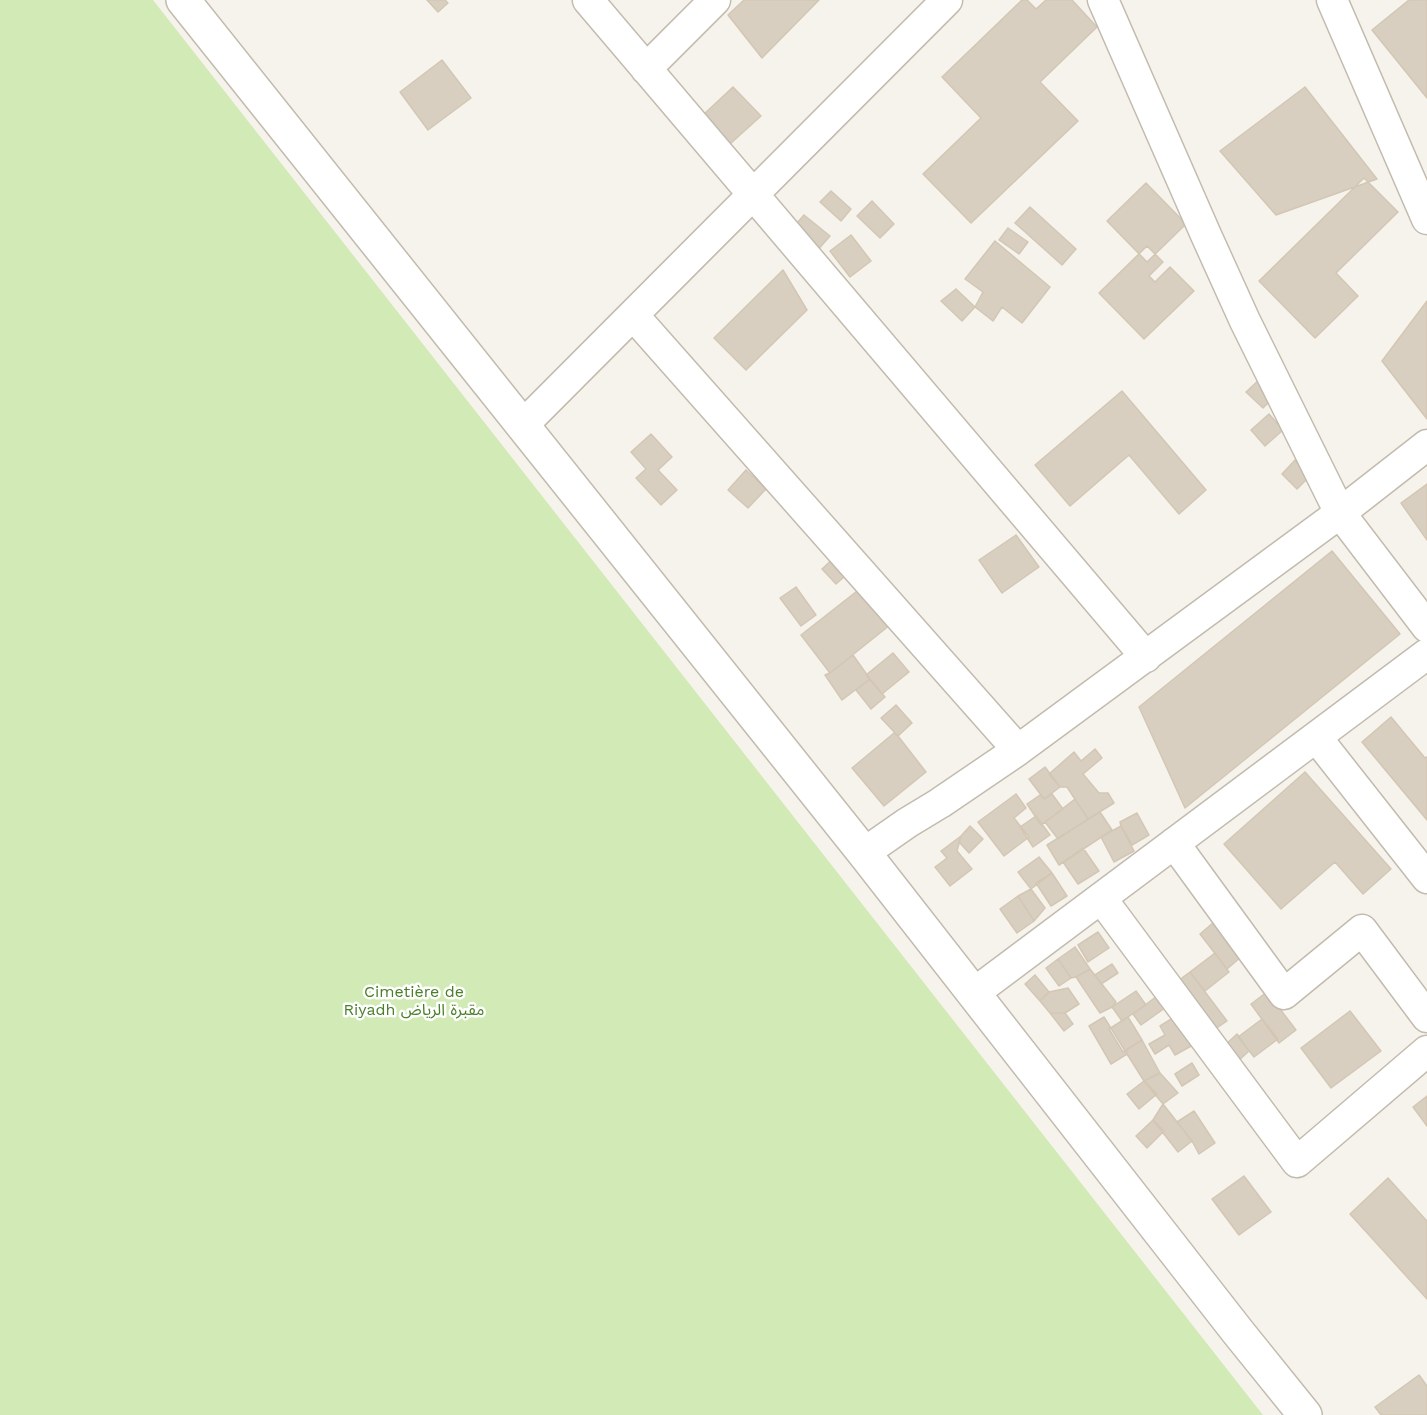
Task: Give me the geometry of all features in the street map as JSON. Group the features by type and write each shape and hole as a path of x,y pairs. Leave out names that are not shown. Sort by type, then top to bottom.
{"street":[{"path":"183,0 864,853 1305,1415"},
{"path":"646,69 715,0"},
{"path":"522,426 947,0"},
{"path":"1103,0 1240,310 1340,513 1427,627"},
{"path":"1332,0 1427,219"},
{"path":"597,3 646,69 1146,657"},
{"path":"633,315 1018,750"},
{"path":"864,853 1018,750 1340,513 1427,445"},
{"path":"974,993 1427,654"},
{"path":"1316,737 1427,878"},
{"path":"1174,843 1284,994 1362,930 1427,1017"},
{"path":"1101,898 1297,1161 1427,1051"}],"green space":[{"name":"Cimetière de Riyadh مقبرة الرياض","path":"0,0 153,0 1263,1415 0,1415"}],"building":[{"path":"427,0 445,0 448,3 438,12"},
{"path":"744,0 819,0 762,58 728,15"},
{"path":"1022,0 1027,0 1036,9 1046,0 1072,0 1097,27 1040,82 1078,121 971,223 923,174 981,118 942,77"},
{"path":"1409,0 1427,0 1427,98 1372,30"},
{"path":"442,60 471,98 428,130 400,92"},
{"path":"733,87 761,116 730,144 703,115"},
{"path":"1305,87 1377,179 1276,215 1220,151"},
{"path":"1364,178 1398,212 1336,273 1358,296 1315,338 1259,281"},
{"path":"1146,183 1186,224 1147,262 1107,221"},
{"path":"831,191 851,209 841,221 820,202"},
{"path":"872,201 894,224 880,238 857,216"},
{"path":"1030,207 1076,249 1062,265 1015,223"},
{"path":"804,215 830,236 816,252 790,231"},
{"path":"1008,228 1028,242 1019,254 999,240"},
{"path":"851,235 871,261 850,277 830,251"},
{"path":"995,241 1050,287 1022,323 1002,307 993,321 975,307 983,292 965,279"},
{"path":"1147,246 1163,262 1149,276 1155,282 1170,267 1194,291 1144,339 1099,293"},
{"path":"783,270 807,310 746,370 714,338"},
{"path":"956,289 975,307 962,321 941,301"},
{"path":"1427,301 1427,419 1382,361"},
{"path":"1261,378 1277,394 1263,408 1246,392"},
{"path":"1122,391 1206,490 1179,514 1129,455 1070,506 1035,465"},
{"path":"1269,414 1283,430 1265,446 1251,430"},
{"path":"651,434 672,457 658,470 677,490 661,505 636,478 646,469 631,452"},
{"path":"1295,460 1310,476 1297,489 1282,474"},
{"path":"746,470 766,489 748,508 728,490"},
{"path":"1427,484 1427,540 1401,503"},
{"path":"1016,535 1039,567 1002,593 979,560"},
{"path":"1332,551 1400,634 1185,808 1139,707"},
{"path":"838,554 852,570 836,584 822,569"},
{"path":"866,584 895,621 830,673 801,635"},
{"path":"796,587 816,615 801,626 780,598"},
{"path":"893,653 909,672 882,694 866,675"},
{"path":"853,655 870,679 842,700 825,675"},
{"path":"870,679 885,697 871,709 856,690"},
{"path":"896,705 912,723 898,736 881,718"},
{"path":"1391,717 1425,758 1427,757 1427,820 1362,742"},
{"path":"894,733 926,772 884,806 852,768"},
{"path":"1095,749 1102,758 1083,774 1099,793 1108,793 1114,803 1088,819 1067,787 1060,787 1049,774 1074,752 1081,761"},
{"path":"1045,767 1060,787 1044,799 1029,779"},
{"path":"1305,772 1391,869 1363,894 1335,862 1281,909 1224,844"},
{"path":"1016,794 1026,808 1014,818 1029,837 1004,856 978,822"},
{"path":"1052,794 1063,809 1041,825 1027,804 1040,795 1044,799"},
{"path":"1075,799 1088,819 1058,839 1045,822"},
{"path":"1100,812 1112,830 1059,865 1047,845"},
{"path":"1137,813 1149,835 1132,845 1120,822"},
{"path":"1036,816 1050,835 1033,847 1020,827"},
{"path":"970,826 983,839 969,853 959,842"},
{"path":"1121,826 1134,851 1114,862 1101,837"},
{"path":"961,836 957,851 972,869 950,886 935,867 947,858 941,851"},
{"path":"1083,848 1099,871 1078,884 1063,862"},
{"path":"1039,857 1052,873 1031,889 1018,872"},
{"path":"1052,873 1067,896 1051,906 1036,883"},
{"path":"1031,889 1045,908 1034,921 1018,896"},
{"path":"1018,896 1034,921 1017,933 1000,909"},
{"path":"1214,922 1241,957 1227,969 1200,934"},
{"path":"1098,932 1109,948 1088,962 1078,945"},
{"path":"1075,947 1090,969 1071,978 1058,959"},
{"path":"1215,953 1229,972 1205,991 1190,972"},
{"path":"1058,959 1071,978 1059,986 1046,968"},
{"path":"1112,964 1118,973 1101,984 1095,975"},
{"path":"1090,969 1116,1002 1112,1007 1100,1013 1076,977"},
{"path":"1190,972 1227,1021 1211,1032 1175,983"},
{"path":"1035,975 1049,992 1040,1001 1025,984"},
{"path":"1068,988 1079,1004 1065,1013 1050,1013 1040,1001 1049,992"},
{"path":"1136,991 1146,1005 1122,1021 1112,1007"},
{"path":"1267,992 1296,1030 1279,1043 1251,1004"},
{"path":"1157,996 1165,1008 1141,1025 1133,1014"},
{"path":"1350,1011 1381,1051 1331,1088 1301,1048"},
{"path":"1050,1013 1065,1013 1073,1024 1064,1031"},
{"path":"1176,1016 1193,1045 1175,1055 1169,1045 1155,1054 1149,1044 1165,1035 1160,1026"},
{"path":"1104,1017 1127,1054 1111,1064 1089,1026"},
{"path":"1128,1017 1142,1040 1123,1052 1109,1029"},
{"path":"1262,1019 1278,1039 1254,1057 1238,1037"},
{"path":"1237,1034 1249,1051 1237,1062 1223,1047"},
{"path":"1142,1040 1160,1073 1144,1081 1126,1050"},
{"path":"1192,1063 1199,1075 1182,1086 1175,1074"},
{"path":"1160,1073 1178,1093 1163,1104 1144,1081"},
{"path":"1144,1081 1157,1094 1139,1109 1127,1094"},
{"path":"1427,1096 1427,1126 1413,1107"},
{"path":"1163,1104 1192,1141 1178,1152 1153,1120"},
{"path":"1194,1111 1215,1143 1199,1154 1177,1122"},
{"path":"1153,1120 1164,1131 1147,1148 1136,1136"},
{"path":"1244,1176 1271,1212 1239,1235 1212,1199"},
{"path":"1388,1178 1427,1221 1427,1299 1350,1214"},
{"path":"1419,1375 1427,1386 1427,1415 1381,1415 1375,1407"}]}
